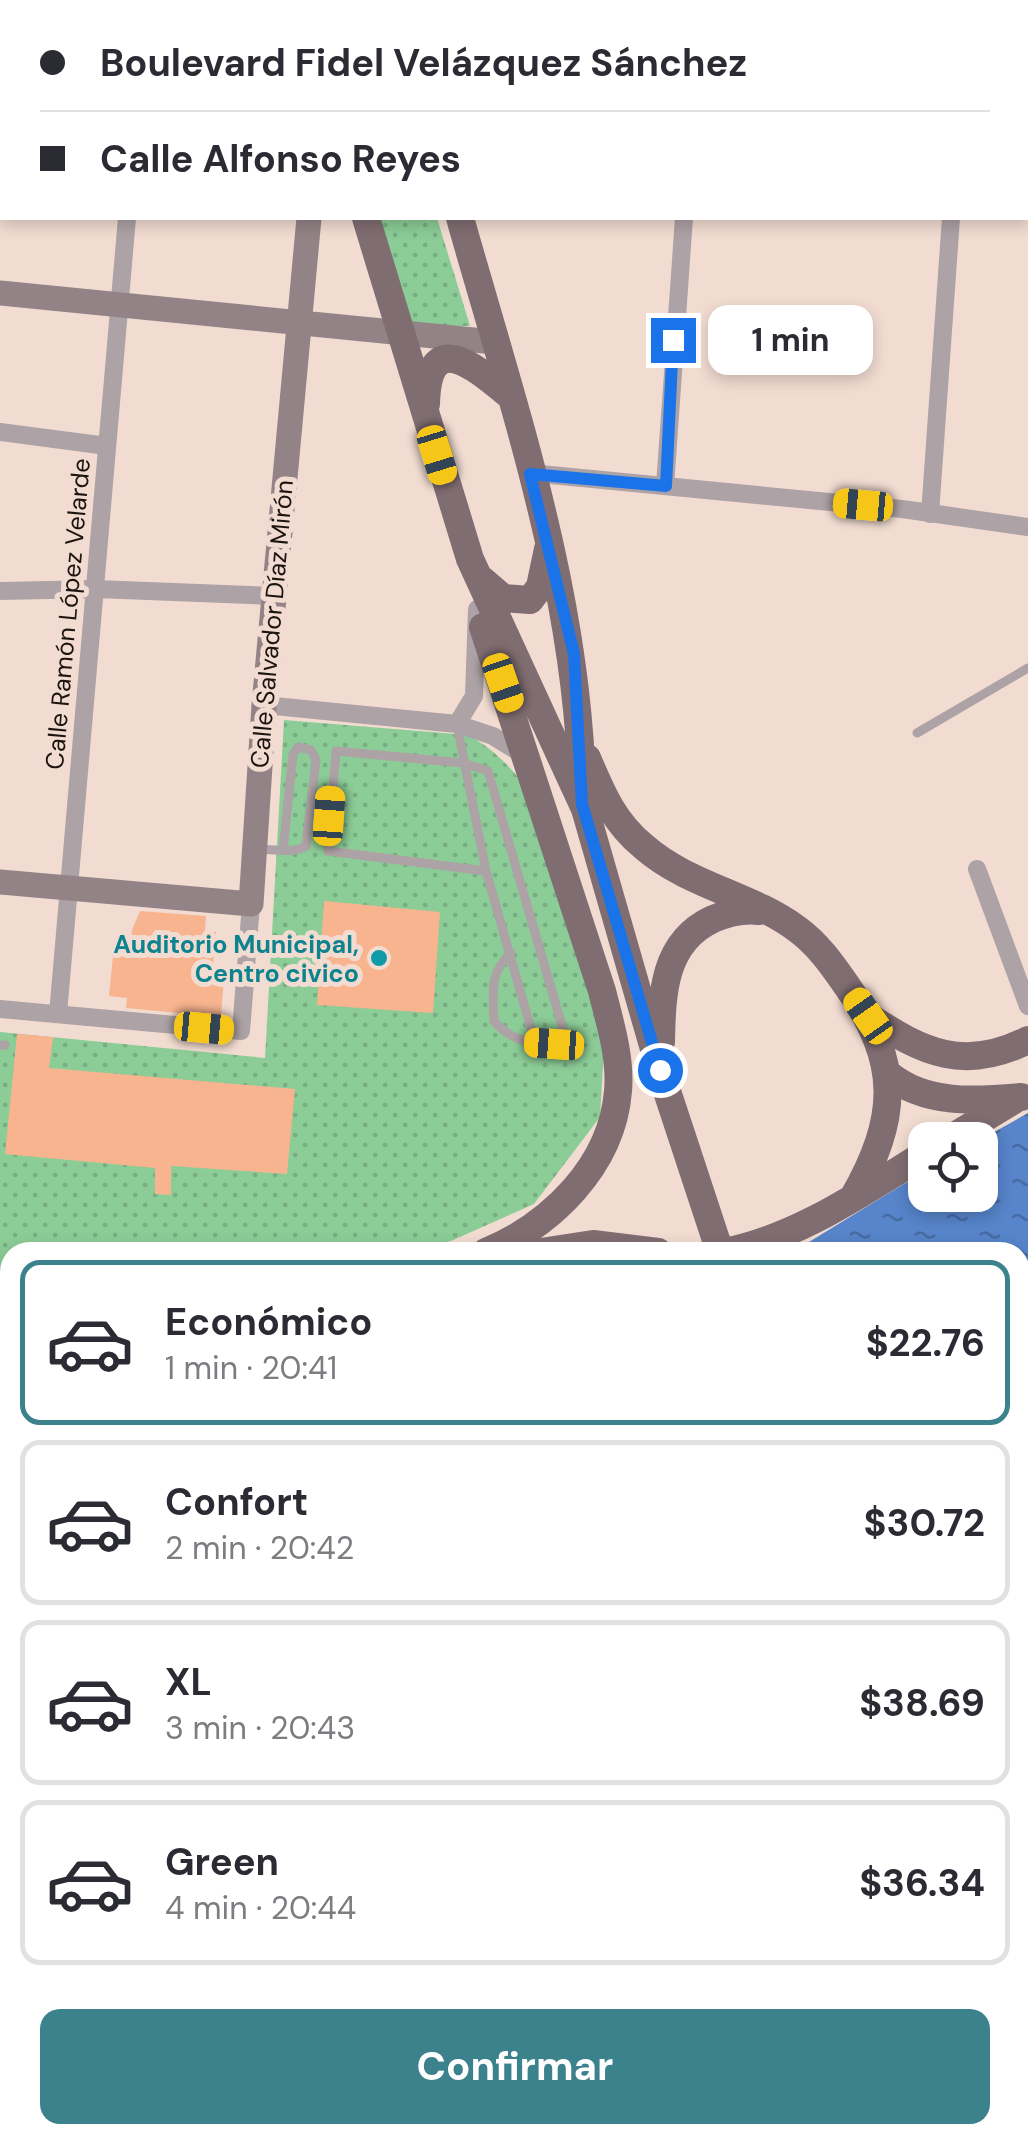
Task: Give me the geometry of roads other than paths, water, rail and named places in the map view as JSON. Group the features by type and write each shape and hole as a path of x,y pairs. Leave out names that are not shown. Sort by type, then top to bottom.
{"main road":[{"path":"367,220 480,579 582,804 660,1070 718,1242"},
{"path":"461,220 574,654 582,745 582,804"},
{"path":"426,417 427,376 434,365 447,358 469,362 508,394"},
{"path":"480,579 488,581 503,598 530,600 540,586 548,549"},
{"path":"480,579 473,597 612,1028 618,1093 600,1147 565,1202 528,1232 507,1242"},
{"path":"582,745 612,816 645,848 693,880 798,929 826,956 868,1016 888,1074 883,1136 852,1198"},
{"path":"660,1070 662,1001 667,971 680,942 694,928 721,915 749,910 770,913"},
{"path":"868,1016 929,1052 970,1058 1009,1050 1028,1040"},
{"path":"888,1074 902,1085 950,1099 1024,1094"},
{"path":"978,1122 1024,1094"},
{"path":"767,1242 908,1164"}],"street":[{"name":"Calle Ramón López Velarde","path":"58,1014 127,220"},
{"name":"Calle Salvador Díaz Mirón","path":"58,1014 240,1031 273,596 309,220"},
{"path":"666,486 684,220"},
{"path":"930,514 952,220"},
{"path":"0,294 494,342"},
{"path":"0,432 107,446"},
{"path":"530,474 1028,527"},
{"path":"0,591 97,589 273,596"},
{"path":"457,724 474,696 477,609"},
{"path":"264,705 457,724 492,736 528,758"},
{"path":"977,869 1028,1006"},
{"path":"0,882 251,904"},
{"path":"0,1009 58,1014"}],"lane":[{"path":"917,733 1028,668"},
{"path":"457,724 486,871 534,1043"},
{"path":"255,849 283,850 306,846 316,760 310,750 298,748 293,754 283,850"},
{"path":"486,871 333,855 326,846 336,751 463,762 481,767 493,780 565,1036 554,1044 534,1043 509,1034 494,1021 492,982 496,966 511,953"}],"water":[{"path":"1028,1113 1028,1242 809,1242 908,1181 908,1212 998,1212 998,1130"}],"place":[{"name":"Auditorio Municipal, Centro civico","path":"379,958"}]}
